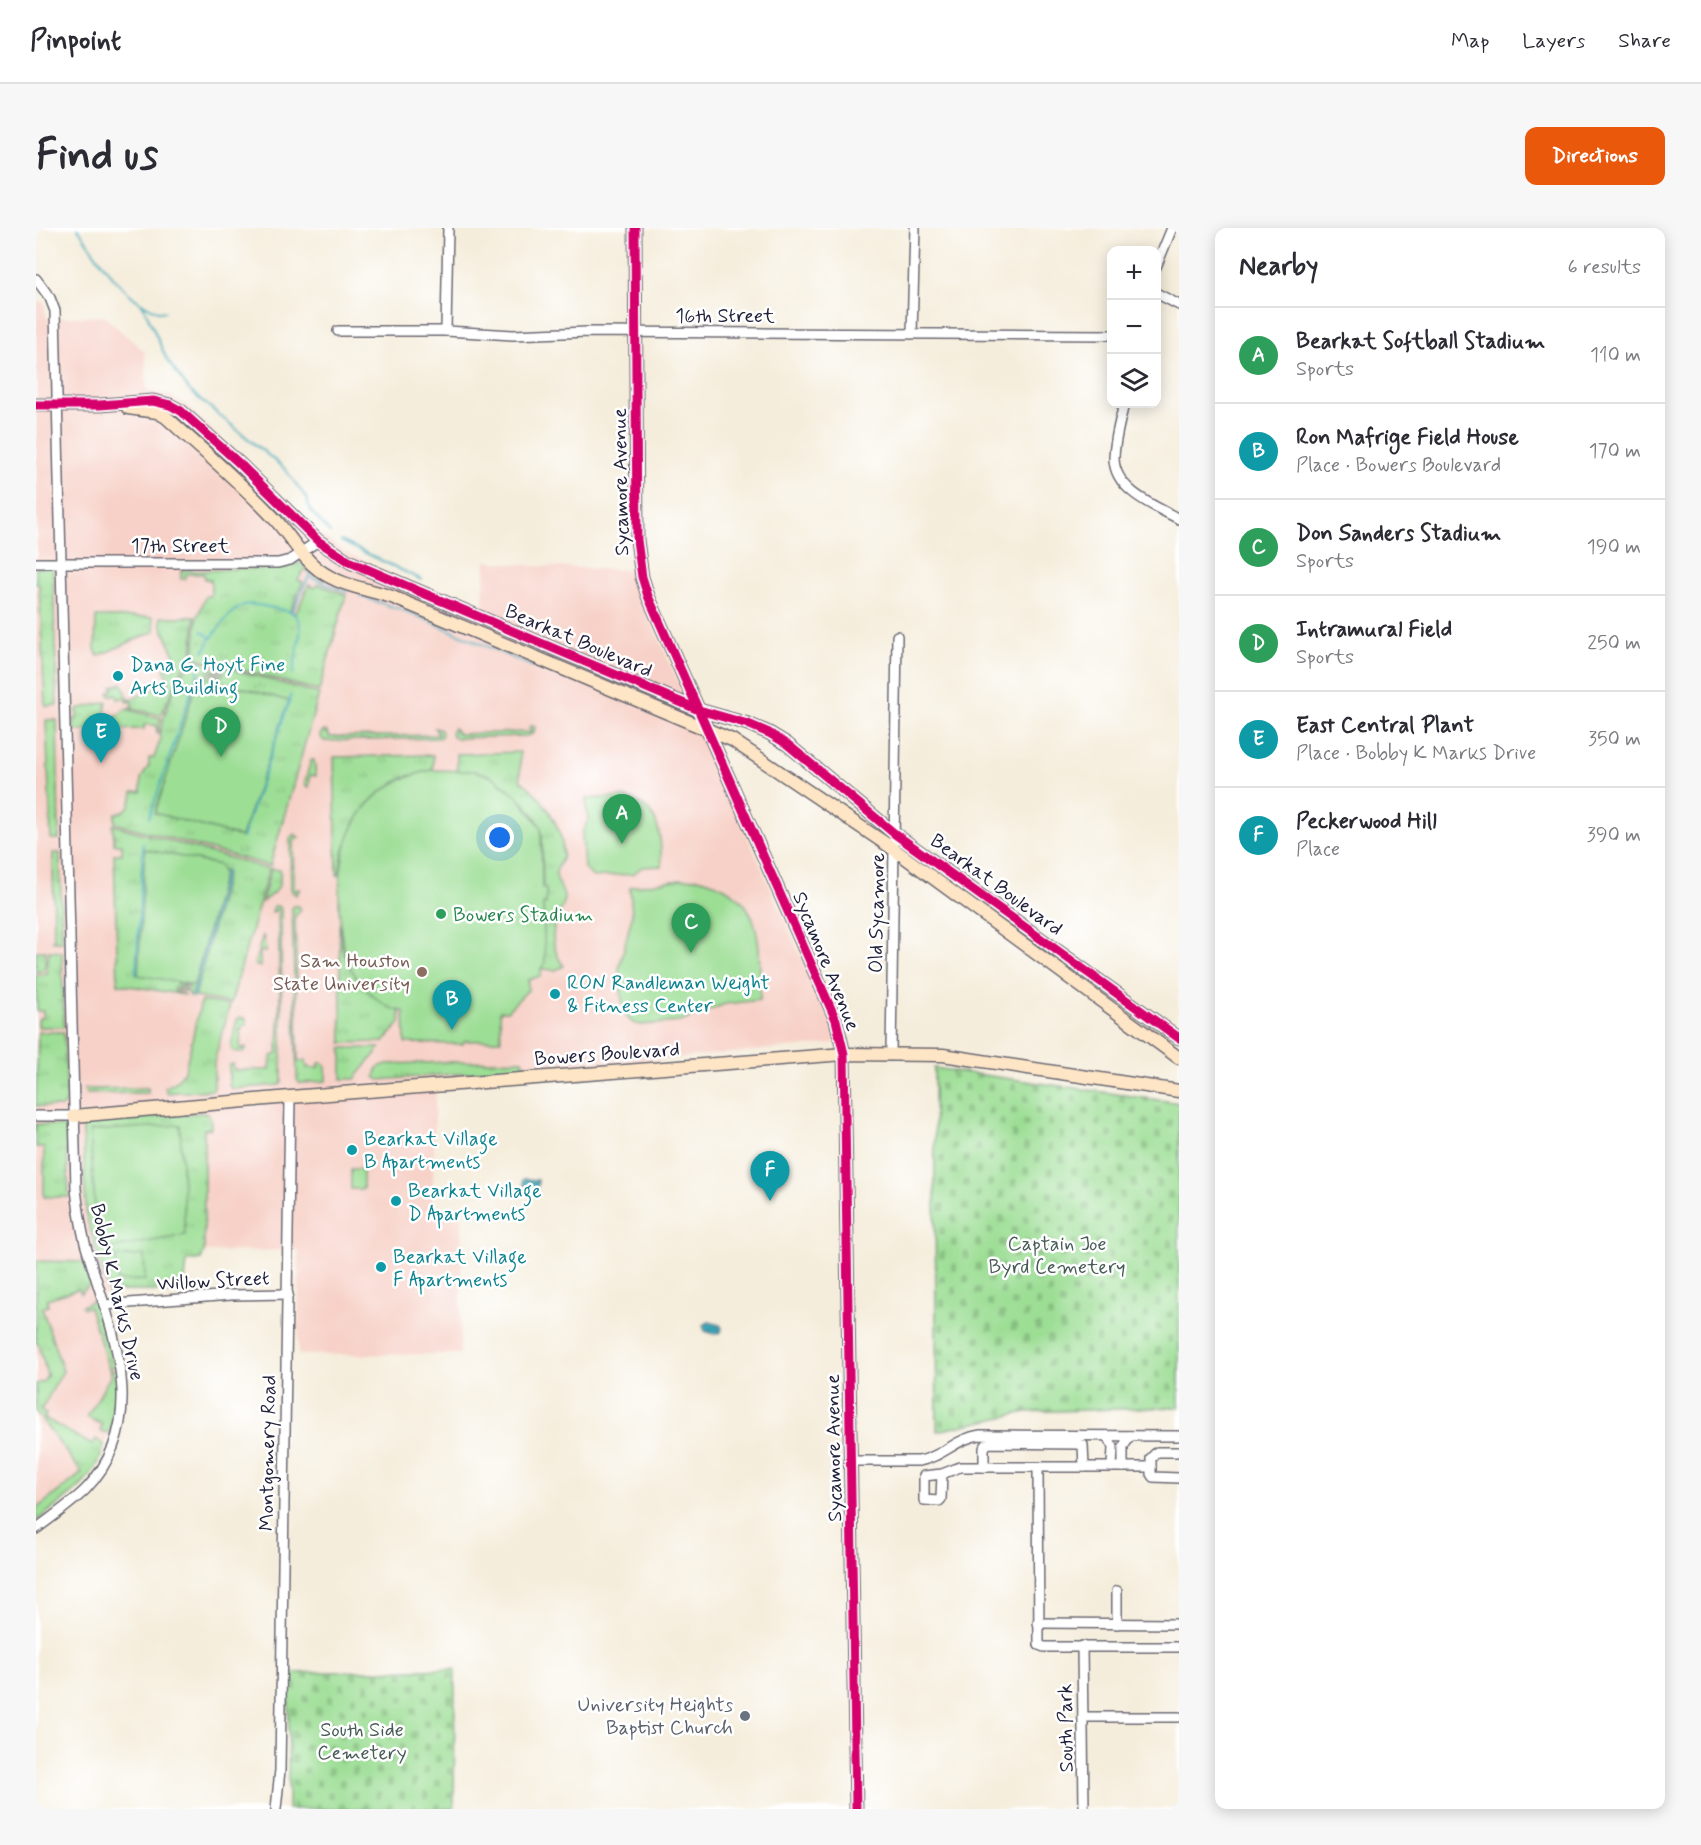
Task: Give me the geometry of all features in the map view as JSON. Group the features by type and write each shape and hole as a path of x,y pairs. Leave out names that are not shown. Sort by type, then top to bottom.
{"street":[{"path":"446,331 448,228"},
{"name":"Sycamore Avenue","path":"635,228 637,540 639,560 648,596 836,1020 844,1054 856,1809"},
{"path":"912,333 915,228"},
{"path":"1161,255 1172,228"},
{"name":"Bobby K Marks Drive","path":"36,279 50,298 55,311 76,1189 79,1216 117,1346 124,1392 117,1436 109,1455 86,1489 36,1529"},
{"path":"1161,296 1179,305"},
{"name":"16th Street","path":"338,332 446,331 513,335 587,332 1107,335"},
{"name":"Bearkat Boulevard","path":"36,405 100,405 153,401 170,405 181,411 318,541 333,552 368,570 699,710 748,724 769,733 787,744 895,834 1179,1038"},
{"name":"Bearkat Boulevard","path":"100,405 157,412 166,417 272,516 301,553 320,571 333,579 392,597 732,740 895,850 1179,1058"},
{"path":"1123,408 1114,459 1116,471 1136,495 1179,519"},
{"name":"17th Street","path":"36,563 278,563 290,561 318,541"},
{"name":"Old Sycamore","path":"891,1054 897,636"},
{"name":"Bowers Boulevard","path":"36,1116 74,1116 844,1054 919,1054 966,1058 1179,1091"},
{"name":"Montgomery Road","path":"276,1809 280,1770 290,1097"},
{"name":"Willow Street","path":"104,1305 231,1295 288,1294"},
{"path":"851,1461 929,1459 963,1440 980,1435 1179,1436"},
{"path":"1107,1436 1113,1447 1112,1467"},
{"path":"1123,1467 1123,1447 1130,1436"},
{"path":"984,1467 984,1448 991,1443 1083,1445 1084,1467"},
{"path":"1179,1452 1154,1454 1151,1458 1153,1477 1179,1478"},
{"path":"942,1474 960,1467 1151,1467"},
{"path":"1038,1467 1039,1645 1044,1647 1179,1647"},
{"path":"1117,1591 1117,1624"},
{"path":"1038,1623 1179,1624"},
{"name":"South Park","path":"1082,1647 1084,1809"},
{"path":"1083,1717 1179,1717"}],"shaded area":[{"name":"Sam Houston State University","path":"36,302 44,302 47,318 104,316 145,352 147,391 170,395 184,403 313,529 344,551 414,584 482,612 486,561 534,566 630,570 837,1036 836,1041 831,1044 436,1080 432,1215 462,1215 460,1354 298,1355 299,1250 204,1252 185,1259 180,1286 111,1291 97,1298 113,1353 117,1381 117,1404 113,1423 102,1455 92,1472 36,1519"}],"green space":[{"path":"300,562 324,581 304,569 298,580 303,582 290,611 292,613 296,613 309,585 315,588 318,584 346,595 319,691 194,657 197,618 206,596 211,596 211,580 205,579 204,574 186,574 185,579 181,579 181,571 190,569 191,571 274,569"},
{"path":"49,567 53,570 57,705 45,706 39,584 36,584 36,568"},
{"path":"96,617 153,617 155,631 98,656 95,649"},
{"path":"161,617 195,617 192,657 184,666 161,715 128,708 133,706 131,701 127,702 125,697 118,699 116,694 110,696 109,692 113,691 112,687 122,683 129,700 170,682 164,669 177,662 161,624"},
{"path":"193,659 210,663 210,666 222,672 209,670 209,674 219,679 220,677 211,672 223,675 224,671 214,664 319,694 270,866 115,823 115,814 128,807 133,792 141,792 141,779 149,765 149,758 154,758 168,705 181,676"},
{"path":"199,675 289,701 241,837 155,813"},
{"path":"107,702 102,728 125,709 161,718 157,734 156,725 144,725 144,729 74,731 77,709"},
{"path":"46,720 57,720 59,839 51,839"},
{"path":"529,727 535,727 534,733 527,736 456,738 451,732 454,728 458,734 531,732"},
{"path":"435,728 441,730 442,735 439,738 324,741 320,736 326,731 330,737 438,735"},
{"path":"520,752 520,780 536,794 550,812 562,844 563,857 556,875 564,901 555,924 553,937 557,955 564,966 556,970 540,969 544,928 543,904 546,904 543,885 542,838 538,822 526,805 500,782 482,773 457,770 457,754"},
{"path":"433,755 433,770 405,777 391,785 350,834 343,853 339,875 337,875 334,757"},
{"path":"311,760 314,760 316,776 310,775 309,787 305,785 305,781"},
{"name":"Bowers Stadium","path":"431,770 473,771 494,778 518,797 541,827 542,888 546,888 546,904 543,904 545,963 541,969 541,976 528,980 528,990 507,1011 500,1011 501,1040 464,1041 463,1044 405,1043 404,1011 387,1006 372,995 355,975 345,953 342,941 339,891 344,852 352,827 367,805 381,792 405,778"},
{"path":"622,797 644,807 656,822 662,866 642,867 633,874 593,877 584,868 582,834 588,820 586,799"},
{"path":"113,825 269,869 231,1003 195,997 227,872 224,870 192,996 176,989 188,990 189,986 176,981 187,987 174,987 174,991 185,995 118,984 114,854 122,854 122,844 114,844"},
{"path":"294,834 299,837 293,842 294,890 300,889 296,895 291,891 290,839"},
{"path":"145,849 219,865 223,874 194,985 138,975"},
{"path":"53,853 60,853 62,942 51,940 54,940"},
{"path":"271,869 280,870 280,883 277,890 262,902"},
{"path":"697,878 720,885 736,895 747,908 758,940 760,1000 725,1004 680,1022 640,1025 633,1023 625,1015 623,1009 619,969 632,916 630,887"},
{"path":"274,906 279,906 281,909 282,1082 280,1085 232,1089 229,1085 229,1065 233,1064 234,1070 270,1070 271,1057 278,1053 280,999 278,910 272,912"},
{"path":"298,906 301,910 295,916 298,1062 306,1060 307,1068 319,1068 319,1063 323,1063 326,1066 326,1081 300,1083 297,1080 292,908"},
{"path":"339,924 344,952 354,972 376,997 400,1011 400,1023 384,1042 342,1043"},
{"path":"263,935 266,952 260,951 260,967 255,965 255,962"},
{"path":"36,951 46,951 45,968 40,972 36,972"},
{"path":"49,951 62,952 64,1027 38,1027 38,1019 43,1017 43,1011 37,1011 36,976 47,973"},
{"path":"201,1001 230,1005 214,1062 214,1088 213,1090 167,1093 165,1087 176,1082 185,1070"},
{"path":"241,1017 246,1019 247,1024 241,1028 240,1049 246,1047 246,1049 244,1052 234,1052 231,1046 237,1020"},
{"path":"38,1032 64,1032 67,1099 61,1107 36,1106"},
{"path":"342,1048 380,1048 355,1079 342,1079"},
{"path":"522,1060 524,1064 519,1069 379,1080 375,1077 378,1067 387,1064"},
{"name":"Captain Joe Byrd Cemetery","path":"934,1068 1179,1103 1179,1407 1026,1412 937,1431"},
{"path":"148,1088 148,1093 86,1094 84,1089"},
{"path":"207,1113 211,1118 211,1128 204,1129 204,1252 201,1259 187,1261 185,1280 178,1283 177,1293 166,1293 163,1289 160,1291 115,1291 114,1298 110,1298 86,1215 84,1124"},
{"path":"36,1124 66,1126 69,1197 44,1197 44,1147 36,1147"},
{"path":"180,1125 185,1235 109,1249 102,1247 97,1240 90,1131"},
{"path":"351,1169 363,1169 363,1189 351,1189"},
{"path":"144,1255 145,1280 117,1281 116,1257"},
{"path":"36,1261 84,1262 90,1284 81,1293 79,1289 47,1299 48,1306 42,1308 63,1371 41,1410 46,1414 44,1418 92,1445 96,1439 104,1445 95,1469 87,1479 78,1489 36,1521 36,1509 82,1473 36,1412 36,1384 43,1382 47,1375 39,1344 36,1343"},
{"path":"94,1300 114,1366 111,1371 115,1370 116,1378 115,1410 109,1433 100,1431 102,1425 87,1417 111,1375 89,1307 82,1306"},
{"name":"South Side Cemetery","path":"455,1669 454,1809 288,1809 289,1673"}],"water":[{"path":"523,1180 538,1180 537,1191 532,1190 532,1187 524,1186"},
{"path":"709,1322 720,1325 721,1332 714,1334 705,1331 703,1325"}],"waterway":[{"path":"78,228 104,266 127,292 152,309 165,312"},
{"path":"142,303 167,360 190,391 285,469 307,499 310,510 330,533"},
{"path":"341,541 422,580"},
{"path":"292,612 310,574"},
{"path":"309,577 347,592"},
{"path":"360,596 411,613 534,667"},
{"path":"204,651 227,618 244,605 261,605 292,612 301,628 293,674"},
{"path":"202,631 211,638"},
{"path":"149,818 199,669"},
{"path":"242,838 291,696"},
{"path":"136,975 143,844"},
{"path":"193,997 225,872"}],"cycle path":[{"path":"635,228 637,540 642,577 648,596 836,1020 844,1054 856,1809"},
{"path":"36,405 100,405 153,401 170,405 181,411 241,465 318,541 350,562 699,710 748,724 769,733 787,744 895,834 1179,1038"}],"place":[{"name":"Dana G. Hoyt Fine Arts Building","path":"118,676"},
{"name":"Intramural Field","path":"221,757"},
{"name":"East Central Plant","path":"101,763"},
{"name":"Bearkat Softball Stadium","path":"622,844"},
{"name":"Bowers Stadium","path":"441,914"},
{"name":"Don Sanders Stadium","path":"691,953"},
{"name":"Sam Houston State University","path":"422,972"},
{"name":"RON Randleman Weight & Fitness Center","path":"555,994"},
{"name":"Ron Mafrige Field House","path":"452,1030"},
{"name":"Bearkat Village B Apartments","path":"352,1150"},
{"name":"Bearkat Village D Apartments","path":"396,1201"},
{"name":"Peckerwood Hill","path":"770,1201"},
{"name":"Bearkat Village F Apartments","path":"381,1267"},
{"name":"University Heights Baptist Church","path":"745,1716"}]}
